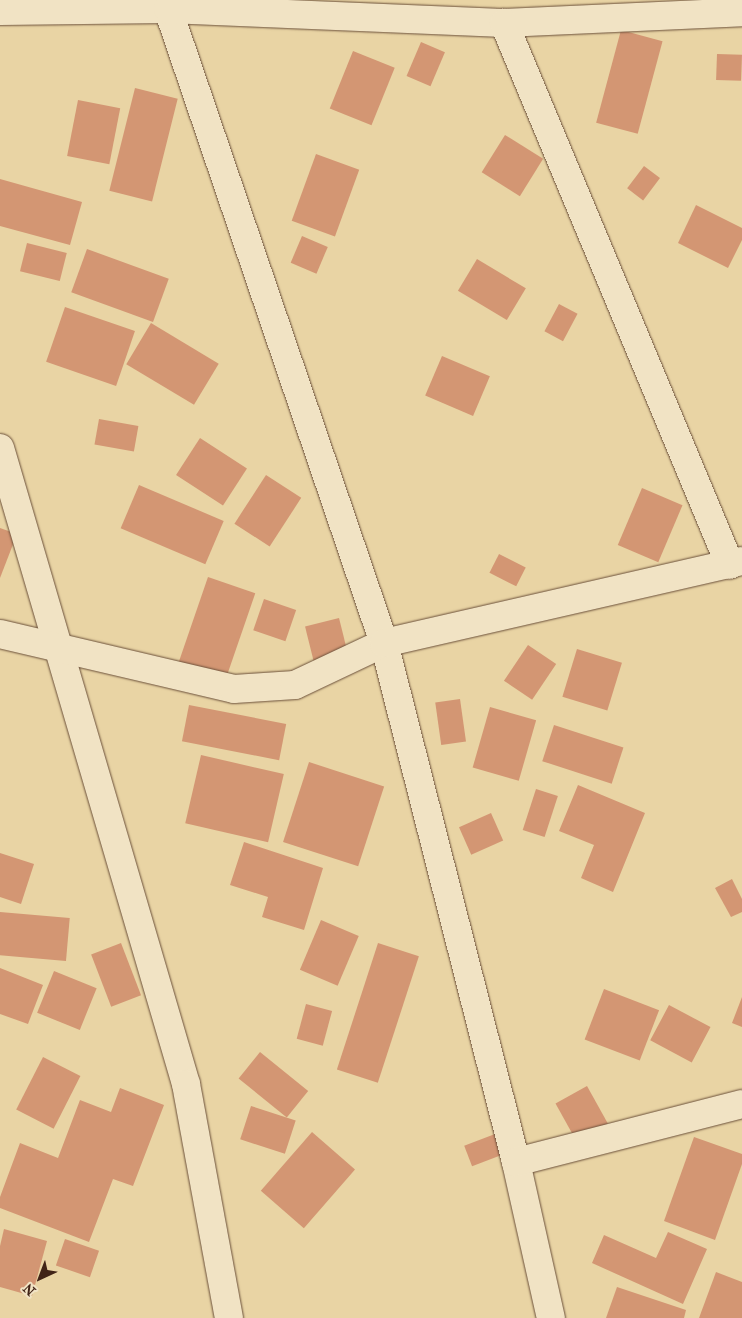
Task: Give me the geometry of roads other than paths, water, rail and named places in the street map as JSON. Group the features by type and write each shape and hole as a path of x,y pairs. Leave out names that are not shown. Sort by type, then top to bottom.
{"street":[{"path":"168,9 384,643 516,1162 551,1318"},
{"path":"0,11 168,9 504,23 742,12"},
{"path":"0,634 234,690 295,685 384,643 736,563 504,23"},
{"path":"0,448 61,650 186,1084 229,1318"},
{"path":"516,1162 742,1104"}]}
